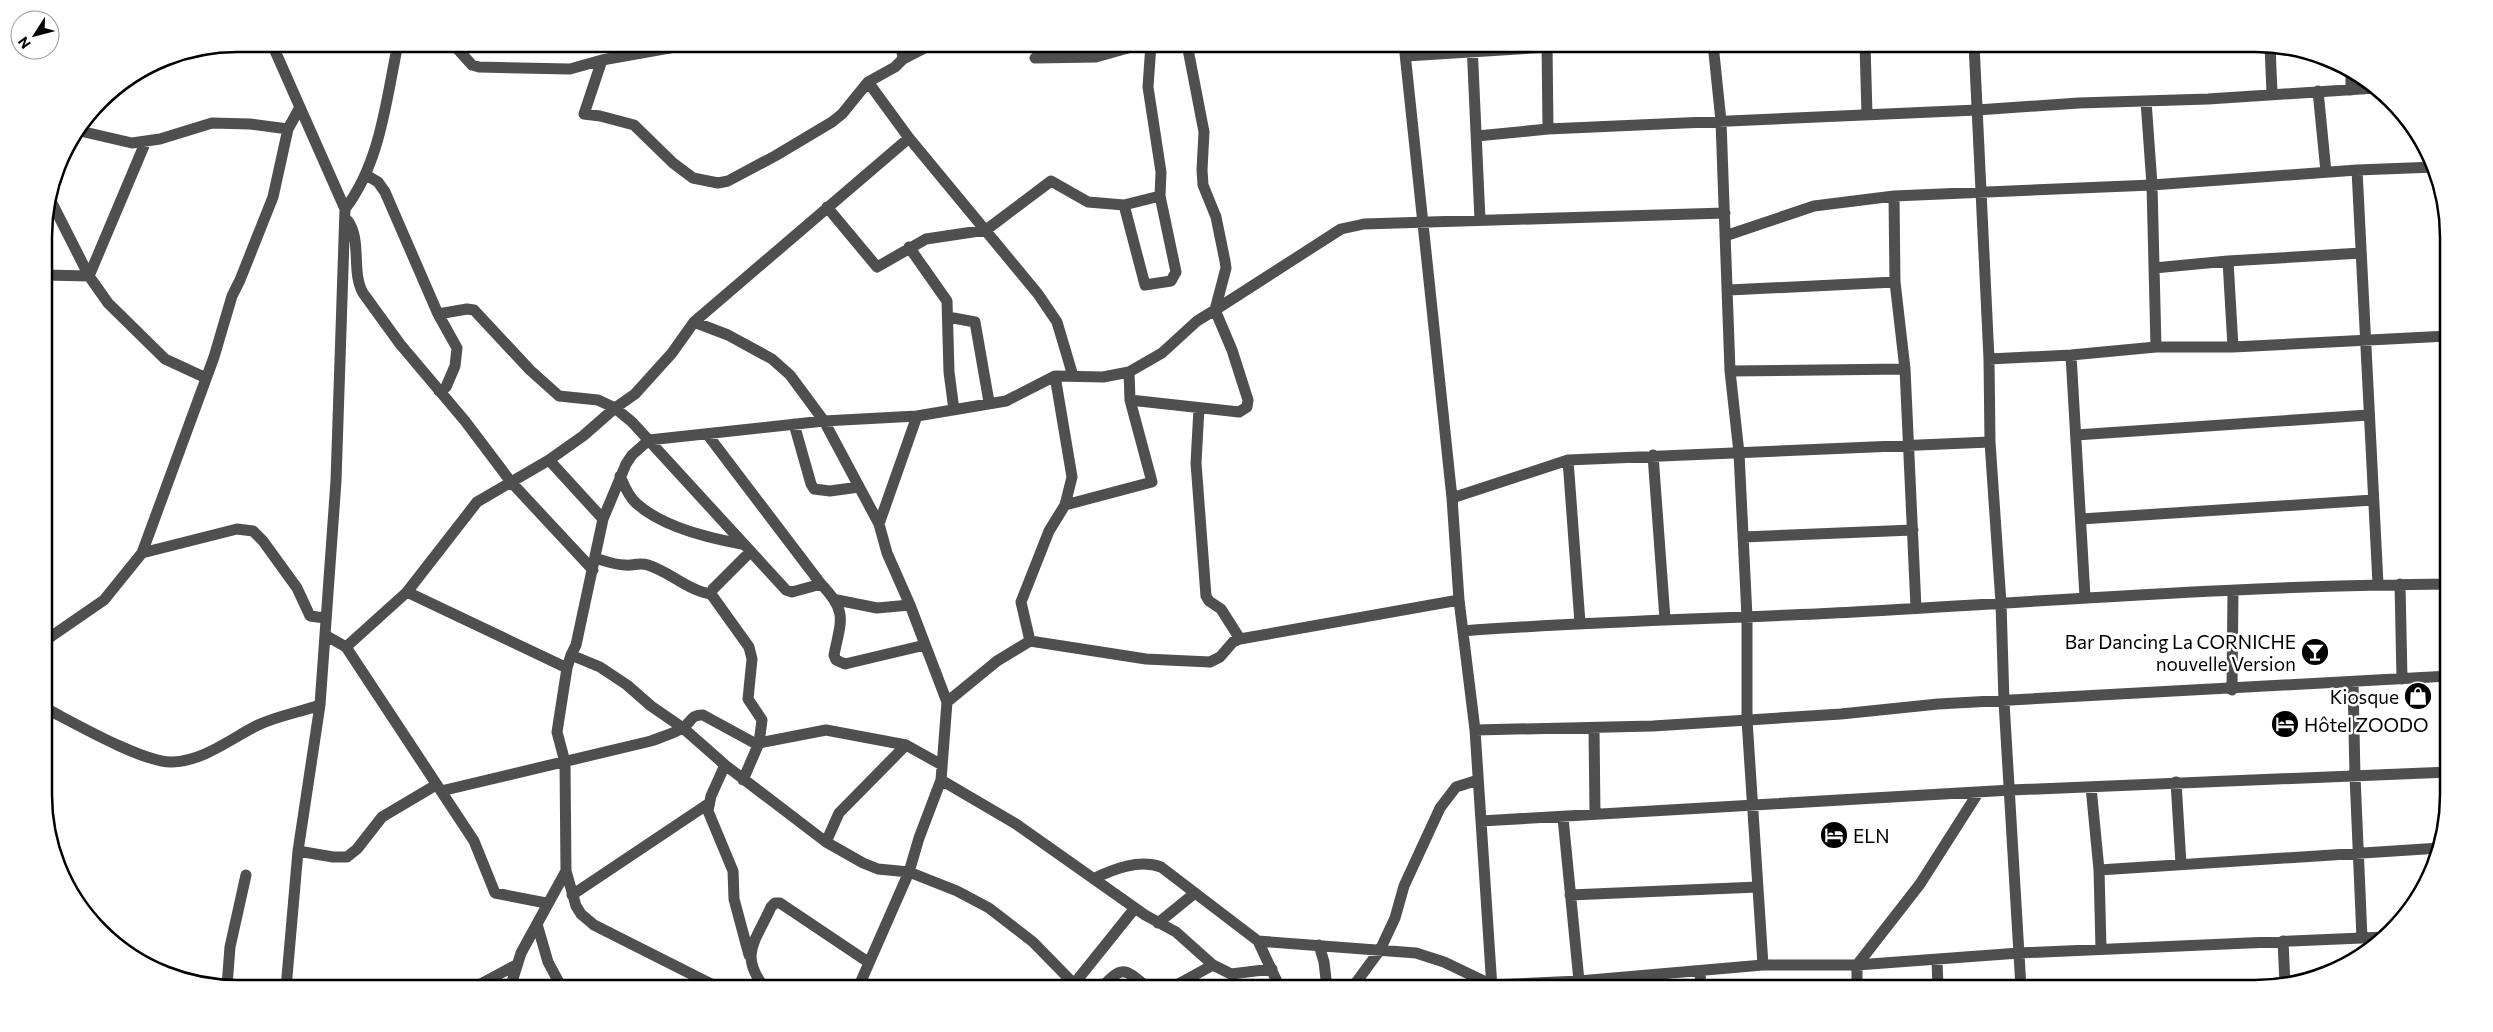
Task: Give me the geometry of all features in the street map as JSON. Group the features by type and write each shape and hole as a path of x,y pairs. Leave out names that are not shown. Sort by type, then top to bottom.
{"street":[{"path":"276,52 353,230 358,284 400,344 511,482 593,570"},
{"path":"287,980 298,852 320,705 336,481 345,213 366,175 379,135 396,52"},
{"path":"460,52 472,65 479,67 570,69 602,60 647,52"},
{"path":"902,52 903,59"},
{"path":"602,60 584,114 634,125 673,163 692,178 718,183 728,181 776,156 832,122 842,114 868,82 917,52"},
{"path":"1035,58 1096,57 1114,52"},
{"path":"1124,204 1145,285 1171,281 1176,272 1160,196 1161,172 1148,87 1150,52"},
{"path":"1130,400 1239,412 1248,407 1248,400 1232,350 1215,310 1226,268 1216,217 1203,185 1204,132 1189,52"},
{"path":"1405,52 1452,498 1459,600 1475,730 1492,980"},
{"path":"1472,52 1480,220"},
{"path":"1547,52 1548,129"},
{"path":"1715,52 1721,121 1729,290 1730,372 1739,454 1744,537 1747,617 1747,720 1763,965"},
{"path":"1865,52 1868,115"},
{"path":"1974,52 1990,359 1990,442 2001,603 2004,702 2011,790 2021,980"},
{"path":"2270,53 2272,93"},
{"path":"2351,79 2351,90"},
{"path":"868,82 909,138 1038,294 1057,322 1073,376"},
{"path":"1477,136 1548,129 2208,99 2272,93 2365,89"},
{"path":"2318,91 2326,172"},
{"path":"2146,101 2152,185 2156,347"},
{"path":"52,636 104,600 142,553 206,378 232,296 273,197 288,129 300,107"},
{"path":"86,132 132,144 212,123 250,124 288,129"},
{"path":"346,647 407,592 477,502 549,460 583,436 634,394 672,353 694,322 909,138"},
{"path":"89,276 146,141"},
{"path":"1725,236 1814,206 1894,196 2152,185 2357,170 2426,167"},
{"path":"2357,170 2378,584"},
{"path":"366,175 378,182 385,192 438,314 457,348 455,366 446,387 439,391"},
{"path":"827,208 877,267 926,239 986,230 1051,181 1088,202 1124,204 1160,196"},
{"path":"1894,196 1895,282 1905,369 1916,608"},
{"path":"55,209 89,276 108,303 165,359 206,378"},
{"path":"703,980 594,925 581,914 572,895 566,871 565,762 557,732 567,668 576,645 603,518 620,476 632,455 649,440 824,421 917,416 989,402 1006,401 1055,376 1104,377 1129,372 1162,353 1197,321 1341,229 1364,224 1422,224 1480,220 1725,213"},
{"path":"909,247 947,302 949,363 954,410"},
{"path":"2154,268 2228,261 2361,253"},
{"path":"2228,261 2233,347"},
{"path":"52,275 89,276"},
{"path":"1729,290 1895,282"},
{"path":"438,314 474,310 520,360 558,396 598,400 615,408 649,440 786,590 792,592 822,584"},
{"path":"948,317 975,322 989,402"},
{"path":"694,322 728,335 772,359 790,375 824,421 880,524 887,553 910,605 947,702 941,780 919,838 909,872 861,980"},
{"path":"1990,359 2071,355 2156,347 2233,347 2440,336"},
{"path":"2071,355 2086,597"},
{"path":"1730,372 1905,369"},
{"path":"1065,505 1152,482 1130,400 1129,372"},
{"path":"1030,641 1022,602 1049,531 1065,505 1072,477 1055,376"},
{"path":"1199,408 1196,463 1206,596 1208,601 1221,609 1240,639"},
{"path":"2076,434 2368,415"},
{"path":"880,524 917,416"},
{"path":"794,424 814,489 830,491 859,488"},
{"path":"707,434 822,584 837,600 841,618 834,655 840,663 845,664 925,645"},
{"path":"1452,498 1568,460 1990,442"},
{"path":"1653,455 1665,619"},
{"path":"549,460 603,518"},
{"path":"1568,460 1580,623"},
{"path":"620,476 627,492 636,502 658,518 746,548"},
{"path":"2081,519 2373,500"},
{"path":"142,553 237,529 253,531 263,541 297,588 310,616 325,618"},
{"path":"1744,537 1913,530"},
{"path":"711,594 746,548"},
{"path":"595,558 627,566 640,563 649,565 671,575 694,590 711,594 752,654 748,699 762,720 758,744 743,780"},
{"path":"1463,631 1580,623 1916,608 2086,597 2378,584 2440,584"},
{"path":"2400,584 2402,679"},
{"path":"2232,690 2233,590"},
{"path":"407,592 567,668"},
{"path":"837,600 877,608 910,605"},
{"path":"947,702 997,661 1030,641 1146,659 1210,662 1220,657 1233,642 1240,639 1459,600"},
{"path":"325,635 346,647 474,842 495,893 546,903"},
{"path":"571,654 600,667 684,728 724,765 826,842 878,869 909,872 957,891 989,908 1033,942 1070,980"},
{"path":"1475,730 1594,728 1747,720 1938,704 2232,690 2440,677"},
{"path":"2353,682 2354,776 2362,938"},
{"path":"52,711 148,759 171,762 205,754 260,725 320,705"},
{"path":"298,852 347,857 357,849 382,817 438,788 565,762 651,741 684,728 692,717 704,715 758,744 826,730 906,745 942,765"},
{"path":"1594,728 1595,814"},
{"path":"826,842 835,820 844,806 906,745"},
{"path":"724,765 708,804 708,811 733,870 734,899 755,976 758,980"},
{"path":"1481,821 1563,818 1595,814 2011,790 2440,772"},
{"path":"941,780 1016,824 1135,908 1188,941 1213,965 1231,974 1272,969"},
{"path":"1358,980 1380,950 1395,918 1404,886 1440,808 1456,787 1478,780"},
{"path":"2176,782 2181,864"},
{"path":"2091,787 2099,870 2101,949"},
{"path":"1857,980 1857,965 1920,884 1978,793"},
{"path":"572,895 708,804"},
{"path":"1563,818 1579,980"},
{"path":"2099,870 2432,849"},
{"path":"1094,878 1123,867 1153,864 1161,867 1258,941 1277,980"},
{"path":"512,980 516,965 538,924 546,903 566,871"},
{"path":"228,979 230,947 246,875"},
{"path":"1570,895 1758,887"},
{"path":"1158,923 1195,893"},
{"path":"749,955 771,907 776,903 780,903 868,962"},
{"path":"1081,980 1135,908"},
{"path":"538,924 548,962 558,980"},
{"path":"1594,980 1763,965 1857,965 2019,953 2372,938"},
{"path":"1258,941 1416,953 1444,962 1480,980"},
{"path":"2283,941 2285,977"},
{"path":"1319,945 1324,962 1326,980"},
{"path":"1937,960 1938,980"},
{"path":"489,980 516,965"},
{"path":"1186,980 1213,965"},
{"path":"1108,980 1115,973 1122,970 1129,972 1138,980"},
{"path":"1700,972 1700,980"}],"place":[{"name":"Bar Dancing La CORNICHE nouvelle Version","path":"2315,652"},
{"name":"Kiosque","path":"2418,696"},
{"name":"Hôtel ZOODO","path":"2285,724"},
{"name":"ELN","path":"1834,835"}]}
